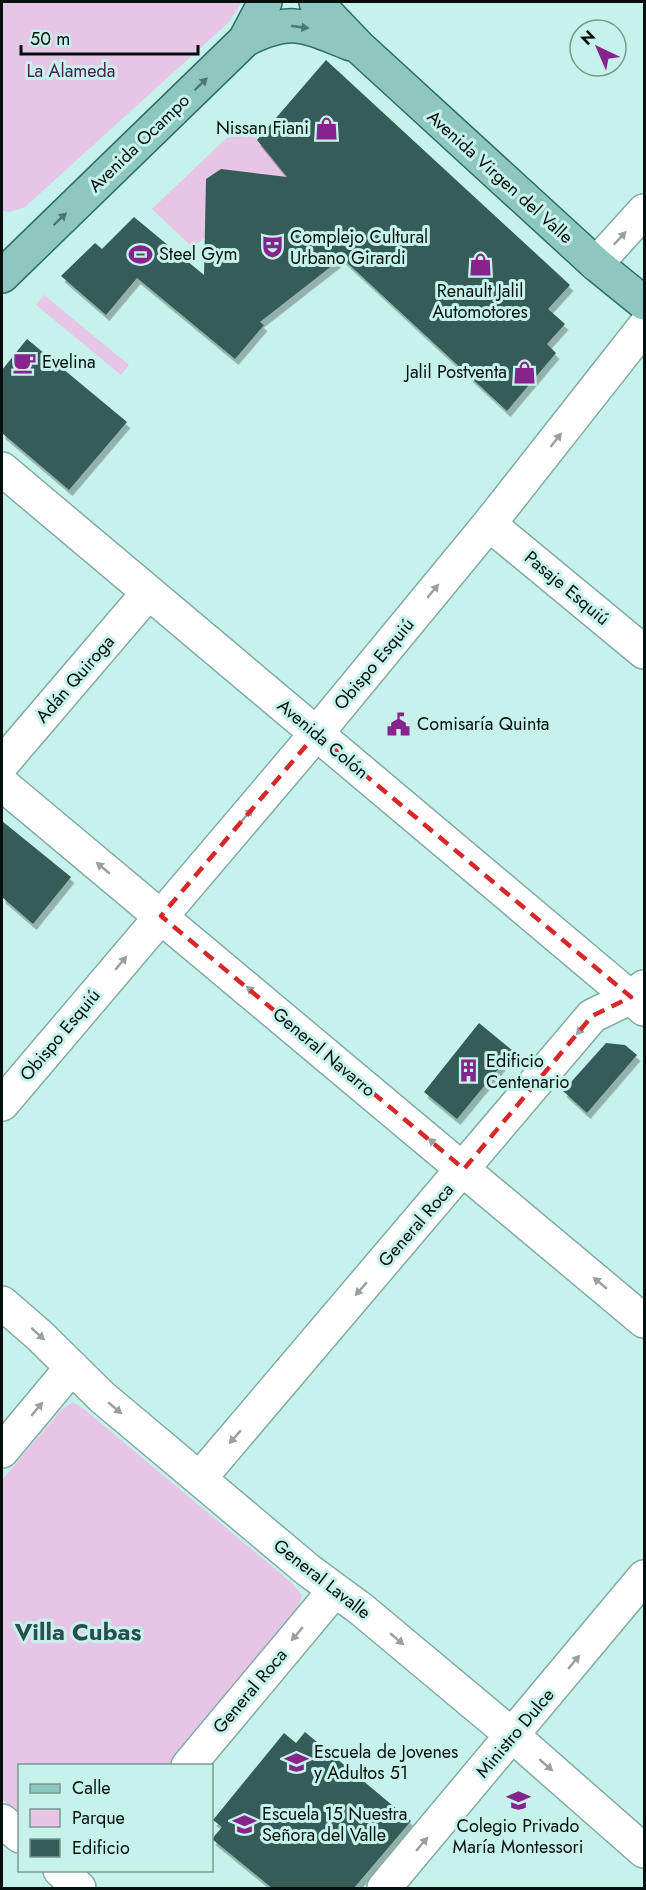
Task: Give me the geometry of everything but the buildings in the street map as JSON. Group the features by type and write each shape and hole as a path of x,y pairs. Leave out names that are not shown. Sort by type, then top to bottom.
{"main road":[{"name":"Avenida Ocampo","path":"7,261 245,40 265,2"},
{"name":"Avenida Virgen del Valle","path":"316,2 359,47 596,264 645,303"},
{"name":"Avenida Virgen del Valle","path":"245,40 266,30 282,26 304,26 359,47"}],"street":[{"path":"596,264 645,211"},
{"name":"Obispo Esquiú","path":"2,1104 316,734 489,524 645,327"},
{"name":"Avenida Colón","path":"2,469 316,734 640,998"},
{"name":"Pasaje Esquiú","path":"489,524 645,652"},
{"name":"Adán Quiroga","path":"2,764 148,593"},
{"name":"General Navarro","path":"2,784 645,1321"},
{"name":"General Roca","path":"200,1478 592,1016 640,998"},
{"name":"General Lavalle","path":"2,1303 102,1397 308,1570 361,1609 513,1736 645,1851"},
{"path":"2,1451 72,1367"},
{"name":"Ministro Dulce","path":"384,1888 645,1577"},
{"name":"General Roca","path":"190,1764 335,1590"},
{"path":"2,1821 18,1834"},
{"path":"62,1872 79,1888"},
{"path":"85,1888 98,1872"}],"highlighted area":[{"path":"316,734 631,997 592,1016 464,1169 161,916"}],"green space":[{"name":"La Alameda","path":"2,2 242,2 229,22 25,207 9,212 2,211"},
{"path":"243,122 287,177 192,247 152,209"},
{"path":"44,295 129,365 121,375 36,305"},
{"path":"73,1402 84,1409 292,1583 302,1595 298,1608 169,1764 18,1764 18,1813 2,1799 2,1480 62,1409"}],"place":[{"name":"Nissan Fiani","path":"327,128"},
{"name":"Complejo Cultural Urbano Girardi","path":"272,247"},
{"name":"Steel Gym","path":"141,254"},
{"name":"Renault Jalil Automotores","path":"480,265"},
{"name":"Evelina","path":"24,362"},
{"name":"Jalil Postventa","path":"525,372"},
{"name":"Comisaría Quinta","path":"399,724"},
{"name":"Edificio Centenario","path":"468,1071"},
{"name":"Escuela de Jovenes y Adultos 51","path":"296,1762"},
{"name":"Colegio Privado María Montessori","path":"518,1800"},
{"name":"Escuela 15 Nuestra Señora del Valle","path":"244,1824"}],"district":[{"name":"Villa Cubas","path":"78,1631"}]}
